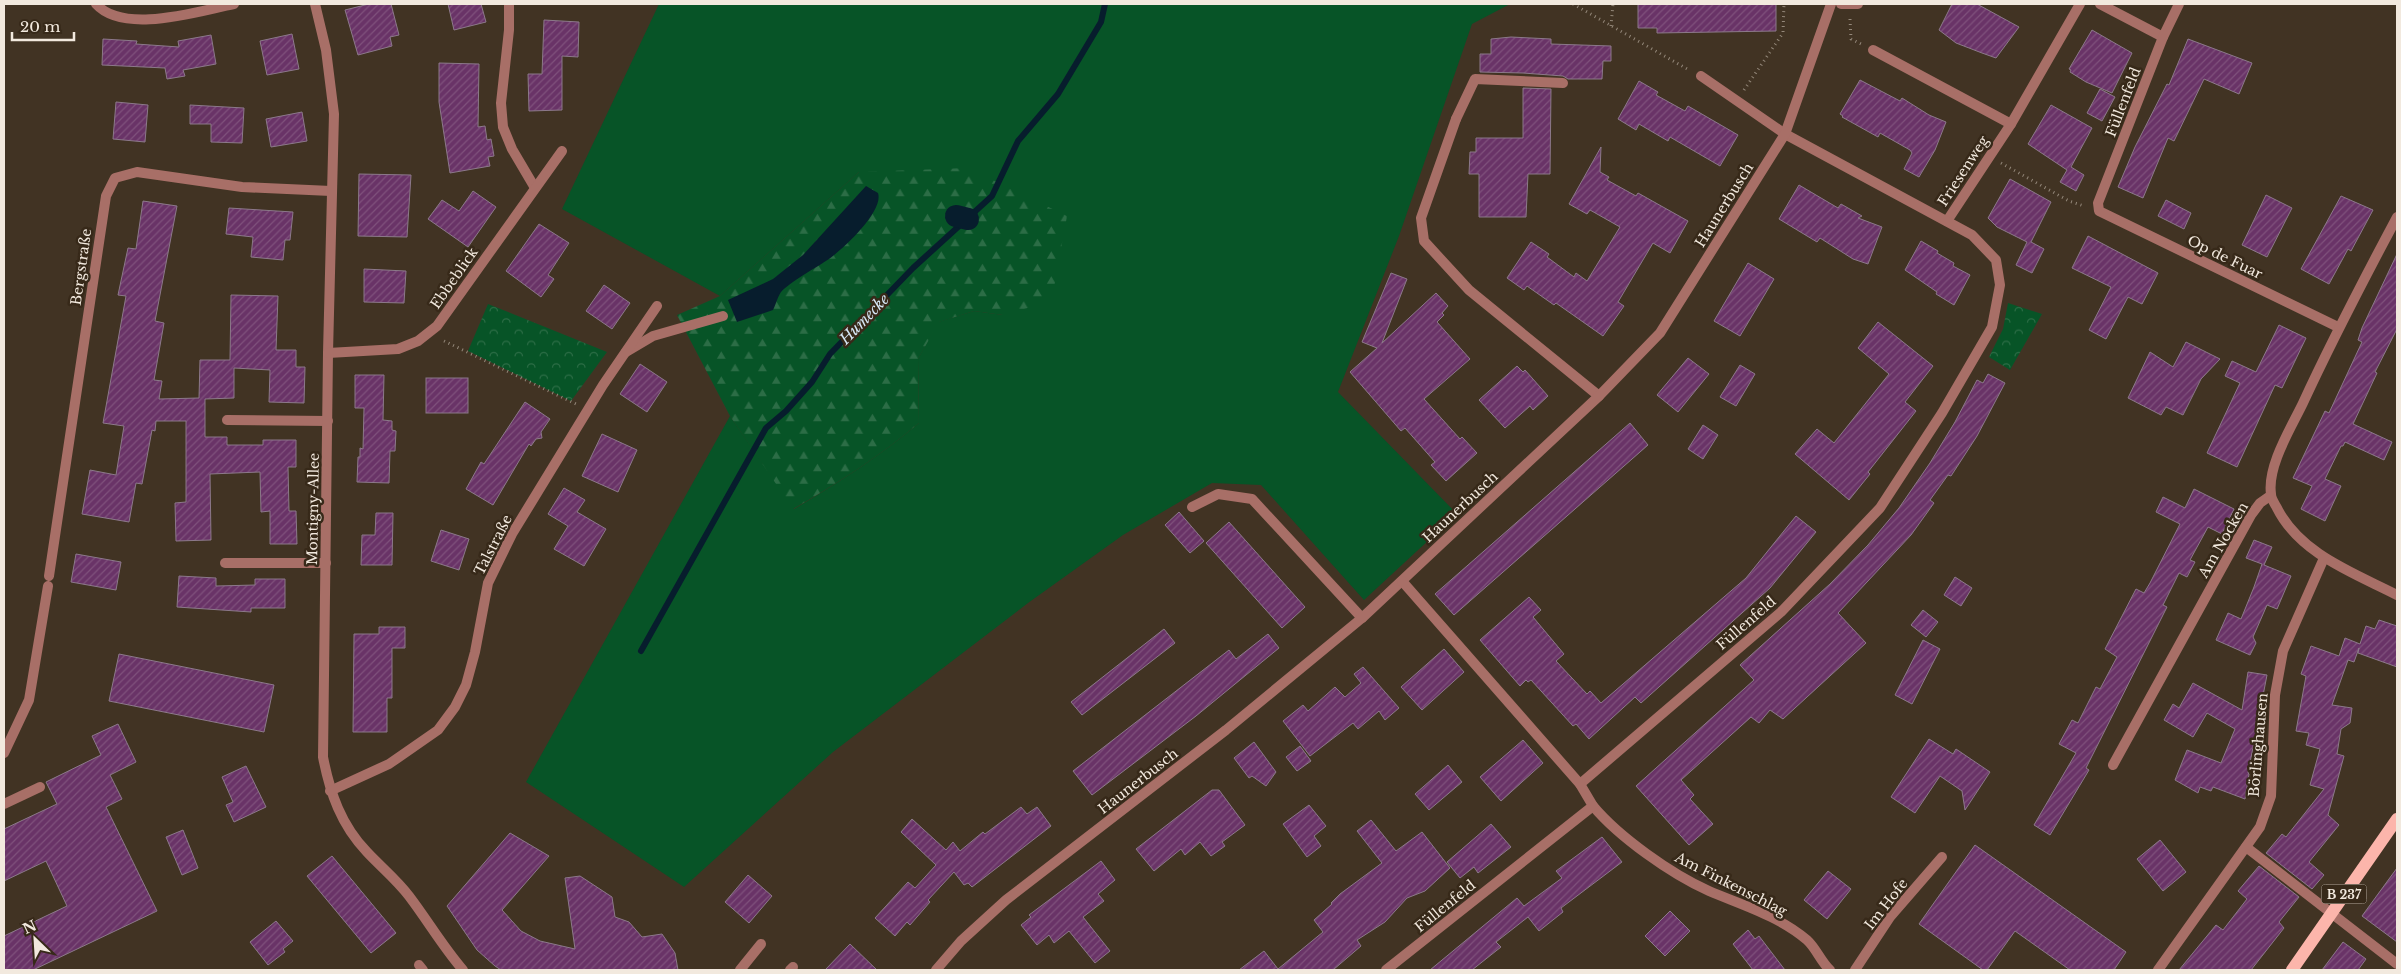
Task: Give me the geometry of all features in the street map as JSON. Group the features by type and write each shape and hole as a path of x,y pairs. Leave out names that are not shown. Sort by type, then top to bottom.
{"main road":[{"name":"B 237","path":"2292,970 2397,819"}],"street":[{"path":"96,4 102,10 133,20 168,18 234,4"},
{"name":"Montigny-Allee","path":"315,4 326,50 334,114 328,353 323,757 330,790 344,823 365,850 408,894 446,950 463,970"},
{"path":"509,4 509,30 501,103 503,127 512,149 535,188"},
{"name":"Haunerbusch","path":"936,970 961,941 1006,900 1226,730 1362,618 1598,396 1660,333 1785,134 1831,4"},
{"path":"1841,4 1858,4"},
{"name":"Friesenweg","path":"1701,76 1785,134 1947,221 2011,124 2080,4"},
{"path":"2100,4 2163,37"},
{"name":"Füllenfeld","path":"2099,211 2098,203 2163,37 2179,4"},
{"path":"1873,50 2011,124"},
{"path":"1563,83 1475,79 1456,119 1421,218 1424,241 1469,290 1598,396"},
{"name":"Ebbeblick","path":"328,353 398,349 418,341 437,326 562,151"},
{"name":"Bergstraße","path":"4,753 29,700 106,196 115,178 137,172 242,186 331,191"},
{"name":"Op de Fuar","path":"2099,211 2338,327"},
{"path":"2397,218 2338,327 2283,445 2272,473 2270,496 2293,532 2324,558 2397,594"},
{"name":"Füllenfeld","path":"1580,784 1781,612 1880,508 1937,421 1992,327 2000,286 1996,260 1972,235 1947,221"},
{"name":"Talstraße","path":"330,790 389,764 438,730 455,707 466,685 476,652 488,584 512,534 603,385 657,306"},
{"path":"626,352 653,336 723,316"},
{"path":"227,420 328,421"},
{"path":"1192,507 1218,494 1252,499 1362,618"},
{"name":"Am Nocken","path":"2113,765 2251,515 2260,503 2270,496"},
{"name":"Börlinghausen","path":"2158,970 2260,827 2270,796 2276,695 2282,651 2324,558"},
{"path":"225,563 326,563"},
{"path":"1402,581 1580,784 1593,806"},
{"path":"4,804 40,787"},
{"name":"Füllenfeld","path":"1386,970 1593,806"},
{"name":"Am Finkenschlag","path":"1593,806 1606,821 1664,866 1707,890 1764,913 1808,941 1830,970"},
{"path":"2246,847 2397,964"},
{"name":"Im Hofe","path":"1855,970 1890,917 1942,857"},
{"path":"740,970 762,944"}],"path":[{"path":"1573,4 1701,76"},
{"path":"1611,26 1613,4"},
{"path":"1737,101 1783,33 1784,4"},
{"path":"1990,156 2069,201"},
{"path":"427,334 468,350 571,401"}],"green space":[{"path":"659,4 1510,4 1472,24 1399,236 1338,392 1457,514 1364,600 1261,485 1212,483 1123,535 1028,603 833,752 684,887 526,782 730,416 794,509 858,469 919,423 918,359 938,322 974,311 1003,315 859,172 720,296 562,209"},
{"path":"968,168 1067,216 1054,288 1031,307 1003,315 974,311 939,322 918,359 919,423 858,469 793,509 730,416 677,315 720,296 859,172"},
{"path":"2008,303 2042,314 2010,370 1989,357 2003,329"},
{"path":"488,304 607,352 571,401 468,351"}],"water":[{"path":"866,186 878,193 878,201 869,219 853,238 829,259 785,288 780,294 773,310 737,322 728,300 773,279 803,255"}],"building":[{"path":"369,4 391,4 399,35 390,37 392,46 358,55 345,10"},
{"path":"448,4 481,4 486,22 454,30"},
{"path":"1638,4 1776,4 1776,31 1657,33 1657,28 1638,28"},
{"path":"1952,4 1977,4 2019,27 1996,58 1956,43 1939,30"},
{"path":"544,20 579,22 578,57 562,56 562,110 529,111 528,74 542,74"},
{"path":"2092,30 2132,53 2112,93 2086,82 2070,72 2071,70 2069,69"},
{"path":"292,34 299,69 267,75 260,41"},
{"path":"211,35 216,64 183,70 185,76 167,79 165,68 102,65 103,39 137,41 136,44 179,47 178,41"},
{"path":"1511,37 1551,39 1551,44 1611,46 1611,61 1603,61 1602,79 1568,79 1563,76 1480,72 1480,54 1491,54 1491,39"},
{"path":"2188,39 2252,63 2239,94 2204,79 2174,141 2168,138 2143,198 2118,187 2135,147 2167,84 2169,85"},
{"path":"439,63 479,64 478,127 485,126 487,140 491,139 494,156 488,157 490,166 450,173 439,102"},
{"path":"1860,80 1900,101 1902,98 1929,115 1946,122 1935,150 1919,177 1904,169 1912,153 1910,150 1880,133 1878,137 1842,117 1840,114"},
{"path":"1639,81 1658,92 1656,95 1685,111 1688,106 1738,135 1720,166 1670,137 1668,141 1639,124 1636,130 1618,119"},
{"path":"1523,88 1551,89 1550,174 1528,174 1526,217 1479,217 1479,174 1469,174 1470,152 1476,152 1476,138 1523,138"},
{"path":"2100,89 2115,97 2102,121 2087,113"},
{"path":"116,102 148,105 145,142 113,139"},
{"path":"190,105 244,108 242,143 211,142 211,124 190,124"},
{"path":"2051,105 2092,128 2071,167 2084,175 2076,191 2060,182 2067,170 2028,144"},
{"path":"302,112 307,141 271,147 266,119"},
{"path":"1601,147 1600,172 1609,177 1607,180 1636,196 1638,193 1688,221 1670,253 1653,243 1618,302 1624,306 1603,336 1556,303 1554,305 1527,286 1524,290 1507,278 1531,242 1549,254 1547,257 1574,277 1576,273 1587,281 1620,227 1590,210 1587,214 1569,204"},
{"path":"359,174 411,175 407,237 358,236"},
{"path":"2010,179 2051,202 2031,242 2044,249 2032,273 2016,265 2027,242 1997,227 1988,218"},
{"path":"1799,185 1838,208 1841,204 1862,216 1858,218 1882,227 1868,264 1853,259 1820,238 1817,242 1779,219"},
{"path":"473,191 496,207 468,247 428,219 442,200 459,211"},
{"path":"2266,195 2292,208 2267,257 2242,245"},
{"path":"2341,196 2373,210 2351,251 2348,249 2329,284 2301,269"},
{"path":"2166,200 2191,213 2184,229 2158,216"},
{"path":"143,201 177,206 155,321 164,323 154,380 162,381 159,399 199,398 200,360 230,360 231,295 278,296 276,350 296,350 296,367 305,367 304,403 269,402 270,370 234,368 234,398 205,399 205,437 227,437 227,445 263,445 263,440 296,440 296,467 288,467 289,511 296,511 297,544 270,544 270,511 261,512 260,472 210,474 211,540 176,541 175,503 186,502 186,421 156,421 155,431 152,430 142,484 136,483 129,522 82,514 90,470 116,475 124,426 103,423 126,296 118,295 128,248 136,249"},
{"path":"229,208 293,212 290,240 285,240 283,260 251,257 253,237 226,234"},
{"path":"539,224 569,243 548,275 554,279 541,297 506,271"},
{"path":"2088,236 2158,273 2142,304 2128,297 2106,339 2089,330 2111,287 2072,268"},
{"path":"1921,241 1954,263 1953,266 1970,275 1954,305 1936,294 1937,292 1905,270"},
{"path":"2397,254 2397,329 2375,372 2377,373 2353,424 2392,442 2384,460 2345,442 2341,446 2325,479 2341,486 2325,521 2301,509 2312,486 2293,478 2325,411 2329,413 2362,342 2358,340 2362,328"},
{"path":"1748,263 1774,279 1740,336 1714,321"},
{"path":"364,269 406,271 404,303 364,302"},
{"path":"1391,273 1407,279 1382,343 1436,293 1448,306 1442,313 1444,315 1437,322 1470,359 1424,399 1460,439 1462,437 1477,453 1446,481 1431,465 1435,462 1405,428 1401,431 1350,372 1377,348 1362,342"},
{"path":"604,285 630,303 612,329 586,311"},
{"path":"1878,322 1933,366 1905,402 1916,411 1868,472 1870,474 1849,500 1795,454 1817,429 1834,443 1889,374 1858,348"},
{"path":"2279,325 2306,338 2282,388 2275,385 2237,467 2207,453 2240,383 2225,376 2232,361 2256,372"},
{"path":"2186,342 2220,359 2201,379 2183,415 2166,407 2161,415 2128,398 2150,352 2173,367"},
{"path":"1688,358 1709,374 1678,412 1657,395"},
{"path":"640,364 667,382 647,412 620,394"},
{"path":"1740,365 1755,374 1736,406 1720,397"},
{"path":"1517,366 1523,372 1525,370 1548,396 1533,410 1530,406 1505,428 1479,400"},
{"path":"1988,374 2005,383 1977,436 1951,476 1948,475 1930,500 1934,503 1911,535 1838,613 1866,643 1783,719 1770,710 1759,723 1751,717 1681,780 1694,795 1690,799 1713,824 1689,845 1636,786 1754,680 1740,665 1830,584 1868,545 1899,508 1930,463 1955,422 1977,380 1983,383"},
{"path":"355,375 384,375 383,420 392,421 392,430 396,431 395,451 390,451 389,483 357,482 358,457 360,457 360,448 363,449 364,408 355,408"},
{"path":"426,378 468,378 468,413 426,413"},
{"path":"525,402 550,419 541,432 542,438 536,439 531,446 529,444 493,505 466,489 481,462 484,464"},
{"path":"1630,423 1648,445 1454,615 1435,594"},
{"path":"1703,425 1718,435 1703,459 1688,449"},
{"path":"602,434 637,450 618,492 582,476"},
{"path":"564,488 585,500 577,512 606,529 584,566 554,549 568,526 548,514"},
{"path":"2194,489 2234,509 2222,534 2208,527 2190,560 2195,562 2187,577 2179,573 2163,605 2167,607 2086,768 2089,770 2050,835 2034,825 2076,753 2059,744 2072,720 2078,723 2096,687 2100,689 2117,657 2105,649 2136,589 2144,593 2150,583 2180,524 2156,512 2163,497 2185,508"},
{"path":"1179,512 1204,541 1190,553 1165,525"},
{"path":"376,513 393,513 392,565 361,565 362,535 375,535"},
{"path":"1796,516 1816,532 1770,588 1641,703 1635,697 1589,739 1576,724 1573,726 1531,680 1528,682 1526,680 1520,686 1480,640 1529,597 1541,610 1533,617 1564,654 1556,661 1587,694 1590,691 1601,703 1746,578"},
{"path":"1229,522 1305,607 1282,628 1206,543"},
{"path":"441,530 469,539 459,570 431,561"},
{"path":"2254,540 2272,547 2264,565 2291,576 2277,609 2267,605 2253,637 2256,643 2250,655 2216,640 2228,613 2241,619 2254,587 2262,564 2246,558"},
{"path":"76,554 121,562 116,590 71,582"},
{"path":"179,576 216,578 216,586 255,585 255,579 285,579 285,608 251,608 251,612 177,607"},
{"path":"1955,577 1972,588 1961,606 1944,595"},
{"path":"1923,610 1938,622 1926,637 1911,625"},
{"path":"2379,620 2397,626 2397,667 2358,653 2359,648 2354,662 2348,660 2332,705 2352,708 2350,723 2341,729 2337,754 2344,756 2328,815 2339,825 2309,862 2324,875 2312,889 2266,853 2282,834 2286,837 2324,789 2310,785 2320,749 2306,745 2309,733 2296,731 2306,676 2301,674 2311,646 2339,656 2345,638 2360,644 2366,626 2375,629"},
{"path":"379,627 405,627 405,648 392,648 392,698 387,698 387,732 353,732 354,634 379,634"},
{"path":"1164,629 1175,643 1082,715 1071,702"},
{"path":"1268,634 1279,648 1196,716 1092,795 1073,771 1229,650 1236,659"},
{"path":"1923,640 1940,649 1912,704 1895,695"},
{"path":"1444,649 1464,672 1422,710 1401,687"},
{"path":"119,654 274,685 264,732 109,701"},
{"path":"1363,667 1399,708 1385,720 1379,711 1358,729 1353,723 1310,756 1283,721 1303,705 1308,711 1335,687 1345,697 1361,683 1354,674"},
{"path":"2248,672 2267,675 2248,773 2245,799 2213,787 2211,791 2200,787 2198,793 2175,780 2187,750 2221,763 2235,729 2207,713 2193,737 2164,720 2173,704 2179,708 2193,683 2242,710"},
{"path":"118,724 136,762 110,775 122,799 106,807 157,911 33,970 4,970 4,936 67,906 46,861 4,881 4,829 57,804 46,782 101,755 92,736"},
{"path":"1929,739 1953,754 1956,749 1990,772 1965,810 1962,791 1940,776 1915,813 1891,797"},
{"path":"1523,740 1543,763 1501,801 1480,777"},
{"path":"1254,742 1276,772 1266,786 1252,776 1249,778 1234,758"},
{"path":"1300,746 1311,761 1297,771 1286,757"},
{"path":"1448,765 1462,782 1429,810 1415,794"},
{"path":"246,766 266,807 234,822 226,805 233,802 222,777"},
{"path":"1212,790 1219,790 1245,825 1222,842 1225,846 1211,856 1200,842 1185,855 1181,849 1154,871 1136,849"},
{"path":"1309,805 1326,826 1314,836 1321,846 1307,857 1283,824"},
{"path":"1021,807 1027,814 1037,807 1051,826 972,887 968,883 964,885 954,872 928,900 930,902 910,925 907,922 895,936 875,918 908,882 915,888 936,865 901,832 912,819 946,850 953,842 960,851 983,832 985,834"},
{"path":"1371,820 1396,851 1422,832 1450,868 1425,891 1407,898 1385,922 1357,940 1361,946 1333,970 1239,970 1264,951 1278,969 1323,932 1314,920 1340,894 1382,863 1357,831"},
{"path":"1491,824 1511,847 1478,873 1474,867 1460,878 1447,862"},
{"path":"183,830 198,868 182,875 166,837"},
{"path":"510,833 549,856 502,910 521,931 540,941 575,949 565,878 580,876 612,897 615,917 629,922 642,937 662,934 675,953 678,970 501,970 495,966 477,950 447,906"},
{"path":"1602,837 1622,862 1561,908 1563,912 1539,931 1528,917 1496,942 1501,947 1472,970 1430,970 1517,898 1524,906 1562,878 1556,871"},
{"path":"2160,840 2186,872 2163,891 2137,859"},
{"path":"1975,845 2126,952 2114,970 2070,970 2015,931 1987,970 1983,970 1919,924"},
{"path":"332,856 396,933 371,953 307,876"},
{"path":"1101,861 1115,880 1098,894 1104,901 1083,917 1110,951 1095,963 1069,931 1054,943 1049,935 1037,945 1021,925 1031,917 1029,915"},
{"path":"2259,866 2299,897 2279,922 2284,928 2251,970 2179,970 2216,925 2223,930 2247,899 2238,891"},
{"path":"2397,868 2397,942 2362,916"},
{"path":"1828,871 1851,889 1827,919 1804,900"},
{"path":"748,875 772,896 749,923 725,902"},
{"path":"1670,911 1690,931 1665,956 1645,936"},
{"path":"276,921 293,941 283,949 285,952 268,965 250,942"},
{"path":"1748,930 1755,939 1759,936 1785,970 1753,970 1733,944"},
{"path":"2343,942 2366,959 2358,970 2322,970"},
{"path":"850,944 877,970 825,970"}],"waterway":[{"name":"Humecke","path":"641,651 766,428 786,411 812,382 830,354 913,268 992,196 1018,141 1058,94 1101,22 1105,4"},
{"path":"956,216 968,219"}]}
